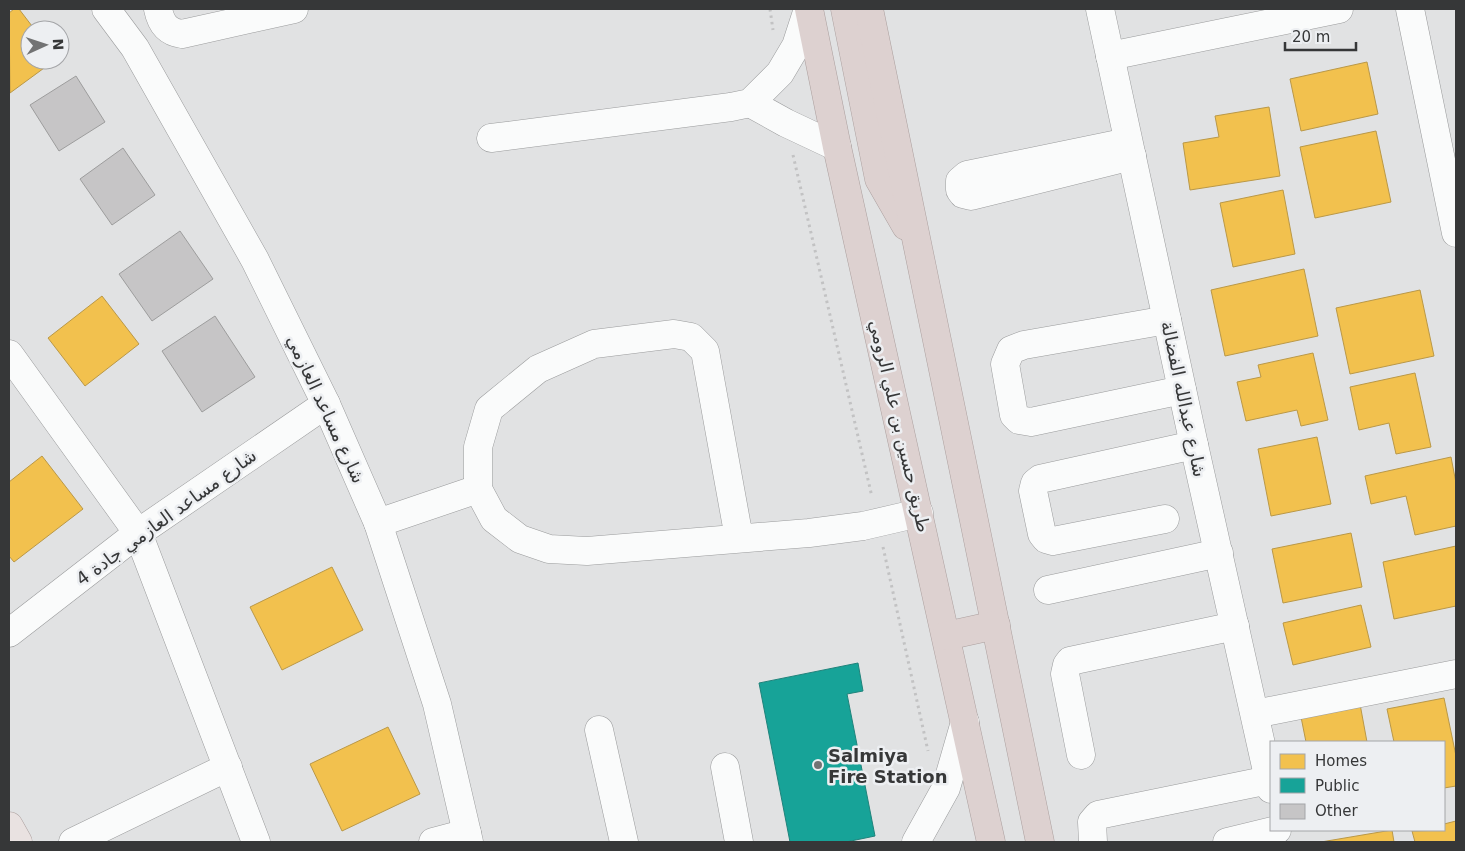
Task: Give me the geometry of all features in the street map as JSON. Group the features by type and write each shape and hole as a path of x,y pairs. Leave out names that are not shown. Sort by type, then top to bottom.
{"highway":[{"name":"طريق حسين بن علي الرومي","path":"808,9 990,841"},
{"path":"845,9 879,179 918,249"},
{"path":"869,9 1040,842"},
{"path":"946,636 996,625"}],"main road":[{"path":"9,826 18,842"}],"street":[{"name":"شارع مساعد العازمي","path":"106,9 135,48 255,260 326,404 378,523 437,704 468,837"},
{"path":"135,48 161,18 173,32 182,34 294,9"},
{"path":"491,138 750,103 780,73 796,46 808,9"},
{"name":"شارع عبدالله الفضالة","path":"1100,9 1194,445 1270,784"},
{"path":"1110,56 1339,9"},
{"path":"1410,9 1456,233"},
{"path":"750,103 786,123 837,147"},
{"path":"1130,149 972,196 963,194 960,190 960,181 967,175 1130,149"},
{"path":"1167,320 1024,345 1011,350 1005,364 1014,415 1020,420 1031,422 1182,390"},
{"path":"739,538 705,351 691,337 674,334 594,344 538,370 489,409 478,447 478,489 494,520 520,539 549,549 587,551 809,533 862,526 919,512"},
{"path":"9,354 138,533 253,834"},
{"name":"شارع مساعد العازمي جادة 4","path":"9,633 138,533 326,404"},
{"path":"1164,519 1053,542 1046,539 1042,534 1033,490 1035,483 1040,479 1194,445"},
{"path":"378,523 478,489"},
{"path":"1048,590 1219,553"},
{"path":"1081,755 1065,674 1070,661 1235,626"},
{"path":"1255,714 1456,674"},
{"path":"916,842 946,788 965,722"},
{"path":"599,730 624,842"},
{"path":"73,842 228,767"},
{"path":"724,767 740,842"},
{"path":"1093,842 1092,822 1098,815 1270,784"},
{"path":"1227,842 1274,831"},
{"path":"433,842 468,837"}],"path":[{"path":"770,9 780,73"},
{"path":"786,123 929,753"}],"building: Homes":[{"path":"14,9 19,9 27,20 20,20 20,70 41,70 10,93 9,13"},
{"path":"1367,62 1378,114 1301,131 1290,79"},
{"path":"1269,107 1280,176 1190,190 1183,143 1219,137 1215,116"},
{"path":"1376,131 1391,202 1315,218 1300,147"},
{"path":"1283,190 1295,254 1233,267 1220,203"},
{"path":"1304,269 1318,336 1225,356 1211,290"},
{"path":"1420,290 1434,356 1350,374 1336,308"},
{"path":"102,296 139,344 85,386 48,338"},
{"path":"1313,353 1328,420 1301,426 1297,410 1246,421 1237,382 1261,377 1258,365"},
{"path":"1415,373 1431,447 1396,454 1389,423 1359,430 1350,387"},
{"path":"1317,437 1331,504 1271,516 1258,449"},
{"path":"42,456 83,509 14,562 9,556 9,482"},
{"path":"1451,457 1456,483 1456,526 1415,535 1406,496 1371,504 1365,476"},
{"path":"1351,533 1362,587 1283,603 1272,549"},
{"path":"1456,546 1456,606 1394,619 1383,562"},
{"path":"332,567 363,630 282,670 250,607"},
{"path":"1361,605 1371,647 1293,665 1283,623"},
{"path":"1444,698 1456,756 1456,786 1445,788 1445,741 1394,741 1387,709"},
{"path":"1360,704 1367,741 1306,741 1301,717"},
{"path":"388,727 420,794 342,831 310,764"},
{"path":"1456,821 1456,842 1415,842 1412,831 1445,831 1445,824"},
{"path":"1392,831 1394,842 1321,842"}],"building: Public":[{"name":"Salmiya Fire Station","path":"858,663 863,691 847,694 875,836 846,842 790,842 759,683"}],"building: Other":[{"path":"76,76 105,122 59,151 30,105"},
{"path":"123,148 155,195 112,225 80,179"},
{"path":"180,231 213,279 152,321 119,274"},
{"path":"215,316 255,377 202,412 162,351"}],"place":[{"name":"Salmiya Fire Station","path":"818,765"}]}
